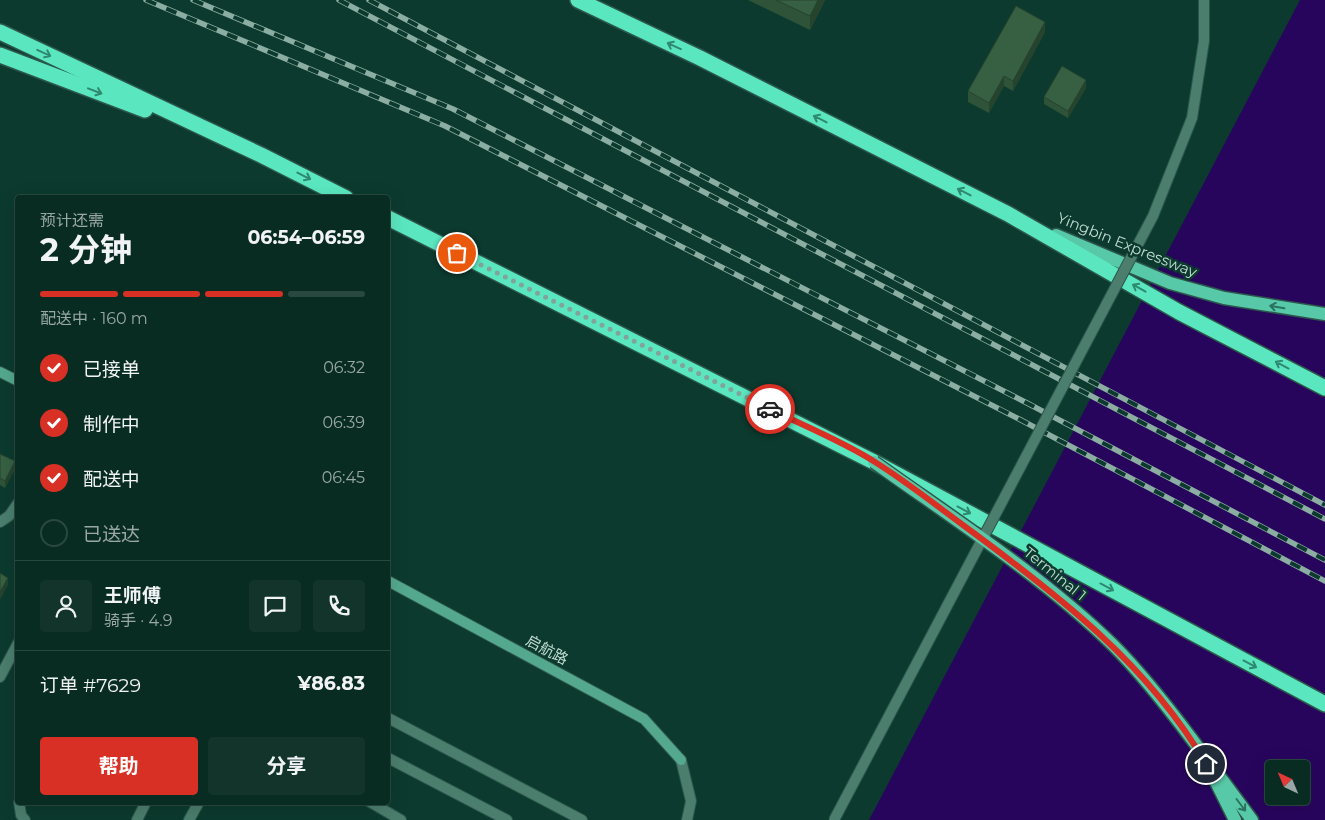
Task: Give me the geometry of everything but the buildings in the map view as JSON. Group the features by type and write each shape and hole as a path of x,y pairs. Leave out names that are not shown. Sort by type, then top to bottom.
{"highway":[{"path":"578,0 700,58 1008,214 1180,312 1325,388"},
{"path":"0,32 261,155 340,195"},
{"path":"0,55 261,155"},
{"path":"390,219 874,462 1325,704"}],"main road":[{"name":"Yingbin Expressway","path":"1008,214 1170,283 1224,298 1325,314"},
{"name":"Terminal 1","path":"874,462 1020,566 1070,606 1125,658 1154,690 1191,738"},
{"path":"1191,738 1214,776 1235,820"},
{"path":"1191,738 1252,820"}],"street":[{"path":"834,820 1153,216 1192,118 1204,41 1204,0"},
{"path":"0,372 15,380"},
{"path":"0,522 10,516 15,508"},
{"name":"启航路","path":"390,582 644,719 681,760 690,800 687,820"},
{"path":"0,676 15,648"},
{"path":"390,719 582,820"},
{"path":"390,759 507,820"},
{"path":"19,805 21,815 25,820"},
{"path":"137,820 144,805"},
{"path":"189,820 197,805"},
{"path":"375,805 401,820"}],"shaded area":[{"path":"1300,0 1325,0 1325,820 869,820"}],"railway":[{"path":"146,0 445,126 1019,419 1325,581"},
{"path":"193,0 453,109 1027,403 1325,560"},
{"path":"339,0 1325,519"},
{"path":"369,0 1325,505"}],"way so far":[{"path":"457,253 770,409"}],"route":[{"path":"770,409 874,462 1027,571 1070,606 1113,645 1154,690 1191,738 1206,764"}]}
